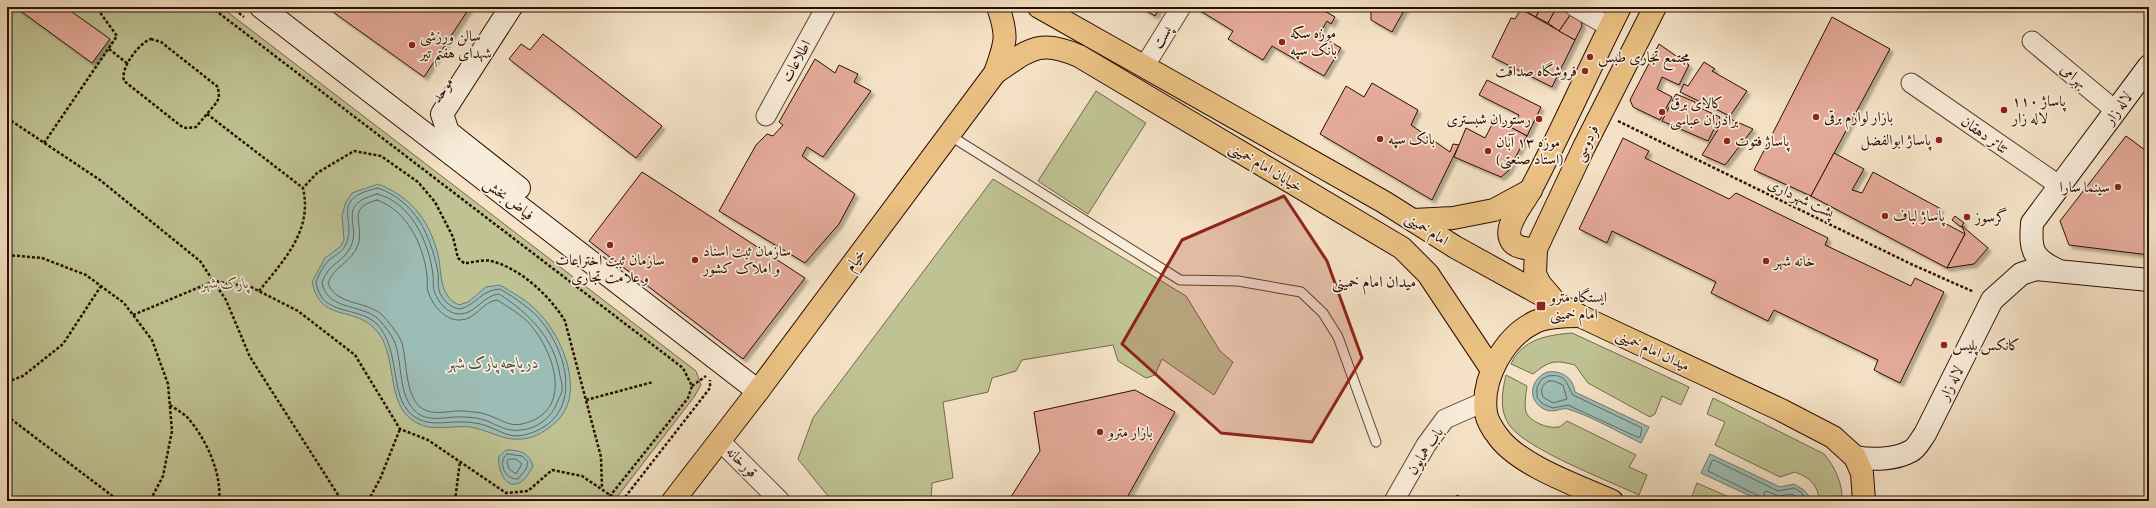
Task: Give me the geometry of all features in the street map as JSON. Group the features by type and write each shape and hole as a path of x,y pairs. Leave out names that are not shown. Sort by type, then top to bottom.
{"main road":[{"name":"خیام","path":"673,501 762,387 948,134 995,73 1005,43 1003,22 998,7"},
{"name":"خیابان امام خمینی","path":"1039,7 1275,142"},
{"name":"فردوسی","path":"1536,249 1525,249 1515,244 1510,238 1511,225 1531,190 1620,7"},
{"name":"فردوسی","path":"1555,302 1540,284 1535,274 1536,249 1559,197 1655,7"},
{"path":"1610,27 1636,42"},
{"name":"خیابان امام خمینی","path":"995,73 1021,56 1040,47 1060,48 1079,56 1255,160 1402,248 1428,274 1492,370"},
{"name":"امام خمینی","path":"1275,142 1413,220 1455,247 1580,316"},
{"path":"1413,220 1453,218 1494,210 1531,190"},
{"name":"میدان امام خمینی","path":"1612,501 1526,462 1497,436 1486,414 1486,389 1492,370 1512,340 1536,322 1564,316 1580,316 1781,410 1833,437 1855,457 1862,473 1864,501"}],"street":[{"name":"موحد","path":"404,118 421,115 429,110 496,7"},
{"name":"فیاض بخش","path":"511,7 442,114 448,132 762,387"},
{"name":"اطلاعات","path":"766,116 826,7"},
{"name":"پست","path":"1144,67 1180,7"},
{"path":"1575,7 1610,27"},
{"name":"فیاض بخش","path":"255,14 404,118 762,387"},
{"name":"بهرامی","path":"2032,41 2116,111"},
{"name":"لاله زار","path":"2057,270 2042,263 2034,254 2030,241 2032,224 2149,66"},
{"name":"تئاتر دهقان","path":"1911,83 2060,186"},
{"name":"لاله زار","path":"1855,457 1869,459 1892,457 1912,451 1926,434 1992,300 2003,288 2021,274 2036,269 2057,270"},
{"path":"2057,270 2149,280"},
{"name":"باب همایون","path":"1394,501 1426,444 1445,419 1486,401"},
{"name":"قورخانه","path":"720,441 780,501"}],"lane":[{"path":"948,134 1180,280 1238,281 1301,292 1323,313 1338,337 1376,442"}],"path":[{"path":"44,143 117,36 96,7"},
{"path":"211,7 683,368 692,386 688,398 606,501"},
{"path":"231,7 255,14"},
{"path":"157,40 161,42 218,87 219,97 206,114 196,127 186,128 181,126 124,81 123,71 147,41 157,40"},
{"path":"109,49 128,64"},
{"name":"پشت شهرداری","path":"1601,113 1911,264 1992,300"},
{"path":"206,114 303,188 305,209 304,224 293,247 259,291"},
{"path":"7,118 100,180 200,261 226,300 250,358 342,501"},
{"path":"303,188 317,173 354,151 381,156 418,182 435,202 452,237 458,258 464,263 490,260 513,270 535,286 559,311 565,321 600,457 602,488"},
{"path":"7,255 42,258 86,275 124,303 152,340 168,384 172,430 163,476 150,501"},
{"path":"133,315 214,281 259,291 298,311 354,355 400,428 428,440 506,494 528,492 552,470 582,476 620,501 710,388 711,382 707,375 701,370"},
{"path":"7,382 23,376 63,344 101,286"},
{"path":"586,400 652,382"},
{"path":"170,405 187,417 205,442 221,487 219,501"},
{"path":"7,416 119,501"},
{"path":"368,501 380,479 400,428"},
{"path":"455,501 460,461"}],"highlighted area":[{"path":"1284,196 1327,261 1362,358 1312,442 1221,433 1122,344 1182,240"}],"green space":[{"name":"پارک شهر","path":"7,7 221,7 696,371 701,385 694,397 614,501 7,501"},
{"path":"1096,91 1146,123 1088,214 1038,181"},
{"path":"993,179 1186,296 1220,351 1233,362 1214,395 1162,359 1155,375 1146,378 1118,361 1113,345 1022,360 1016,371 992,378 988,392 943,402 953,478 932,483 931,501 832,501 798,459 813,418"},
{"path":"1572,333 1689,387 1681,405 1662,396 1655,414 1650,417 1588,383 1575,365 1562,362 1553,362 1544,366 1533,374 1511,364 1522,349 1529,344 1545,337"},
{"path":"1506,375 1527,386 1525,409 1528,416 1535,422 1545,426 1559,427 1567,421 1636,455 1629,467 1647,475 1639,495 1551,455 1519,435 1510,426 1504,414 1502,401"},
{"path":"1713,398 1824,454 1832,464 1838,476 1842,501 1819,501 1817,490 1809,479 1795,472 1780,477 1715,445 1725,422 1707,414"},
{"path":"1697,483 1738,501 1690,501"}],"water":[{"name":"دریاچه پارک شهر","path":"378,184 399,195 423,218 437,251 444,289 452,301 459,305 468,302 486,287 500,285 529,303 546,322 555,335 568,365 570,396 565,410 556,422 545,431 532,437 515,439 502,437 470,427 436,428 423,426 417,423 406,415 399,404 387,350 373,327 355,317 329,308 322,303 316,295 312,282 325,258 341,246 344,240 342,215 346,202 352,193"},
{"path":"1547,372 1561,373 1572,382 1575,392 1649,427 1641,443 1577,412 1568,409 1550,411 1542,408 1534,399 1533,389 1537,379"},
{"path":"506,450 519,451 523,453 529,458 533,466 526,478 519,483 509,483 500,471 499,456"},
{"path":"1710,454 1780,487 1794,484 1804,490 1809,496 1809,501 1761,501 1701,473"}],"building":[{"path":"15,7 65,7 110,39 92,63"},
{"name":"سالن ورزشی شهدای هفتم تیر","path":"336,7 470,7 424,77 333,12"},
{"path":"1140,7 1160,7 1155,16"},
{"name":"موزه سکه بانک سپه","path":"1194,7 1318,7 1335,17 1331,24 1327,21 1319,35 1341,48 1324,76 1272,46 1263,60 1228,39 1233,31"},
{"path":"1369,7 1406,7 1392,32 1371,20 1371,13 1368,9"},
{"path":"1521,7 1541,7 1536,17 1521,9"},
{"path":"1541,7 1557,7 1548,23 1536,17"},
{"path":"1557,7 1571,14 1559,31 1548,23"},
{"path":"1521,9 1575,40 1552,87 1492,57 1511,18 1515,19"},
{"path":"1571,14 1581,21 1582,26 1575,40 1559,31"},
{"name":"بازار لوازم برقی","path":"1832,17 1890,49 1811,196 1754,170"},
{"path":"543,34 662,126 636,158 509,59 521,44 530,50"},
{"path":"1659,44 1689,65 1679,85 1662,77 1657,89 1672,97 1660,120 1633,107 1630,100"},
{"path":"815,59 835,73 839,65 858,74 854,82 871,91 823,157 807,147 802,156 855,194 839,224 805,263 719,211 756,145 767,134 773,136 783,125 779,122"},
{"path":"1704,62 1715,69 1712,71 1747,91 1730,116 1680,92 1684,84 1688,86"},
{"path":"1487,80 1541,107 1527,136 1512,128 1519,115 1479,95"},
{"name":"بانک سپه","path":"1372,83 1418,110 1411,125 1450,152 1453,144 1459,145 1432,200 1320,134 1346,86 1364,97"},
{"path":"1676,94 1695,102 1694,105 1720,117 1708,141 1662,121"},
{"path":"1726,117 1753,129 1725,165 1702,155"},
{"name":"موزه ۱۳ آبان (استاد صنعتی)","path":"1495,119 1527,136 1508,171 1501,177 1454,157 1466,128 1485,138"},
{"name":"سینما سارا","path":"2126,136 2149,153 2149,255 2069,245 2060,221"},
{"name":"خانه شهر","path":"1623,138 1649,151 1645,158 1729,199 1736,193 1828,238 1825,245 1911,286 1915,278 1944,292 1900,383 1874,370 1878,360 1774,310 1768,321 1711,293 1716,282 1612,231 1607,243 1579,229"},
{"path":"1834,153 1864,169 1852,190 1862,193 1873,172 1941,209 1935,218 1965,234 1947,268 1811,196"},
{"name":"سازمان ثبت اسناد و املاک کشور","path":"642,172 805,278 743,359 589,241"},
{"path":"1955,216 1964,223 1961,227 1952,220"},
{"path":"1962,226 1988,248 1974,264 1947,268 1965,234"},
{"name":"بازار مترو","path":"1135,390 1175,412 1125,501 1004,501 1009,500 1040,451 1034,412"},
{"path":"1457,495 1469,501 1454,501"}],"place":[{"name":"موزه سکه بانک سپه","path":"1282,42"},
{"name":"سالن ورزشی شهدای هفتم تیر","path":"412,45"},
{"name":"مجتمع تجاری طبس","path":"1590,57"},
{"name":"فروشگاه صداقت","path":"1585,71"},
{"name":"پاساژ ۱۱۰ لاله زار","path":"2004,110"},
{"name":"کالاى برق برادران عباسى","path":"1662,112"},
{"name":"بازار لوازم برقی","path":"1816,117"},
{"name":"رستوران شبستری","path":"1539,119"},
{"name":"بانک سپه","path":"1380,139"},
{"name":"پاساژ ابوالفضل","path":"1939,140"},
{"name":"پاساژ فتوت","path":"1727,141"},
{"name":"موزه ۱۳ آبان (استاد صنعتی)","path":"1488,151"},
{"name":"سینما سارا","path":"2118,187"},
{"name":"پاساژ لباف","path":"1885,216"},
{"name":"گرسوز","path":"1967,217"},
{"name":"سازمان ثبت اختراعات و علامت تجاری","path":"610,245"},
{"name":"سازمان ثبت اسناد و املاک کشور","path":"695,260"},
{"name":"خانه شهر","path":"1766,261"},
{"name":"ایستگاه مترو امام خمینی","path":"1541,306"},
{"name":"کانکس پلیس","path":"1944,345"},
{"name":"بازار مترو","path":"1100,432"}],"district":[{"name":"میدان امام خمینی","path":"1374,282"}]}
